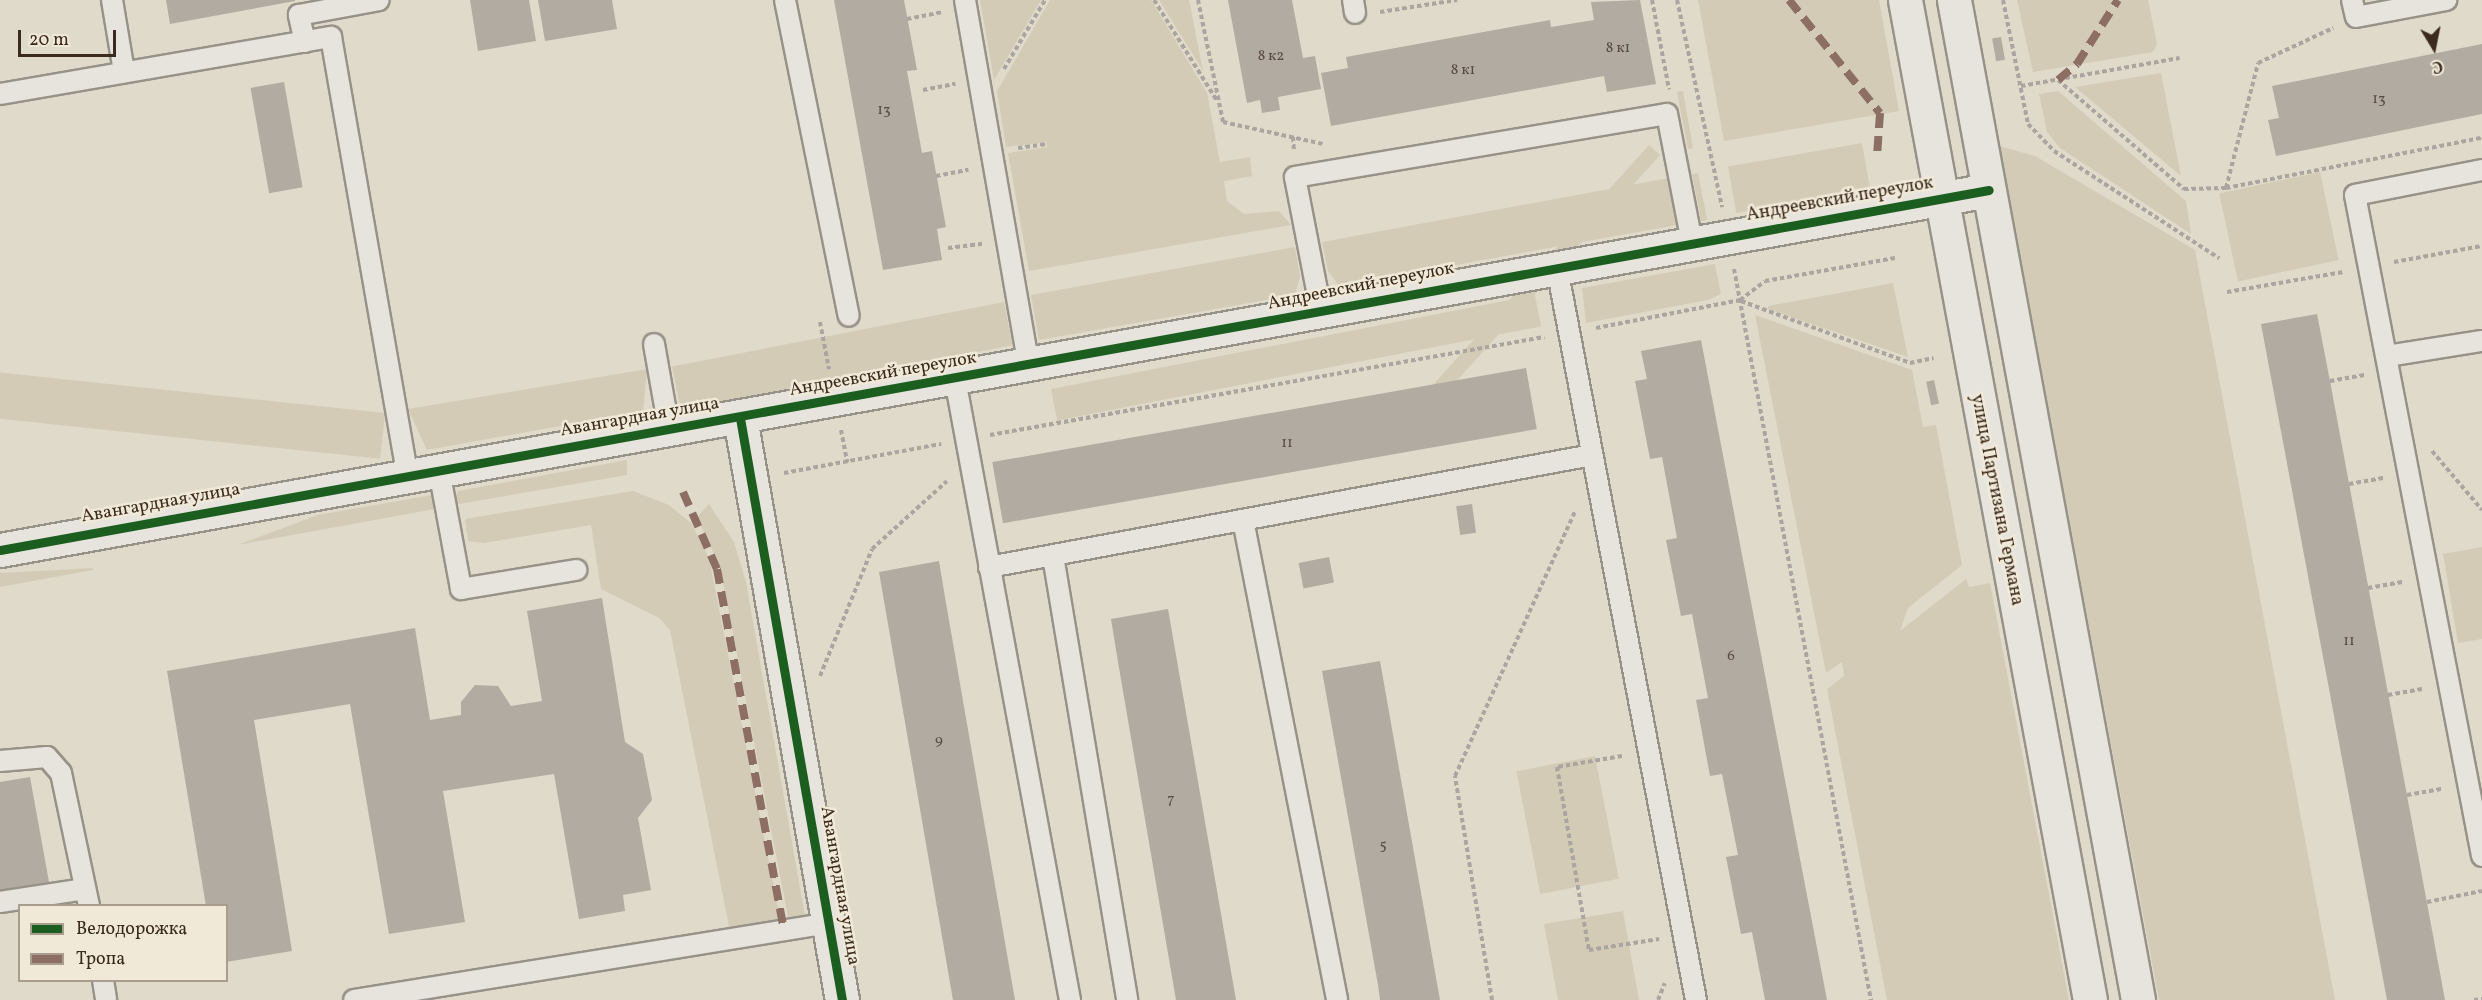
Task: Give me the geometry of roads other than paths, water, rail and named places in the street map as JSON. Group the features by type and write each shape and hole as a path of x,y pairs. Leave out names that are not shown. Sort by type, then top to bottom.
{"street":[{"name":"улица Партизана Германа","path":"1905,0 2090,1000"},
{"path":"1954,0 2138,1000"},
{"name":"Андреевский переулок","path":"740,418 1989,190"},
{"name":"Авангардная улица","path":"0,550 740,418 842,1000"}],"lane":[{"path":"112,0 124,72"},
{"path":"305,42 300,15 379,0"},
{"path":"785,0 849,316"},
{"path":"2354,9 2446,0"},
{"path":"966,3 1029,366"},
{"path":"0,94 331,37 408,476"},
{"path":"1321,312 1295,177 1667,114 1692,243"},
{"path":"2482,170 2355,195 2398,409 2482,856"},
{"path":"1557,268 1696,1000"},
{"path":"2388,363 2482,341"},
{"path":"654,344 669,429"},
{"path":"955,379 1070,1000"},
{"path":"989,567 1243,520 1594,463"},
{"path":"439,470 461,589 576,570"},
{"path":"1243,520 1337,1000"},
{"path":"1053,556 1127,1000"},
{"path":"0,761 47,758 61,773 87,897 0,902"},
{"path":"354,1000 829,923"},
{"path":"103,982 106,1000"}]}
